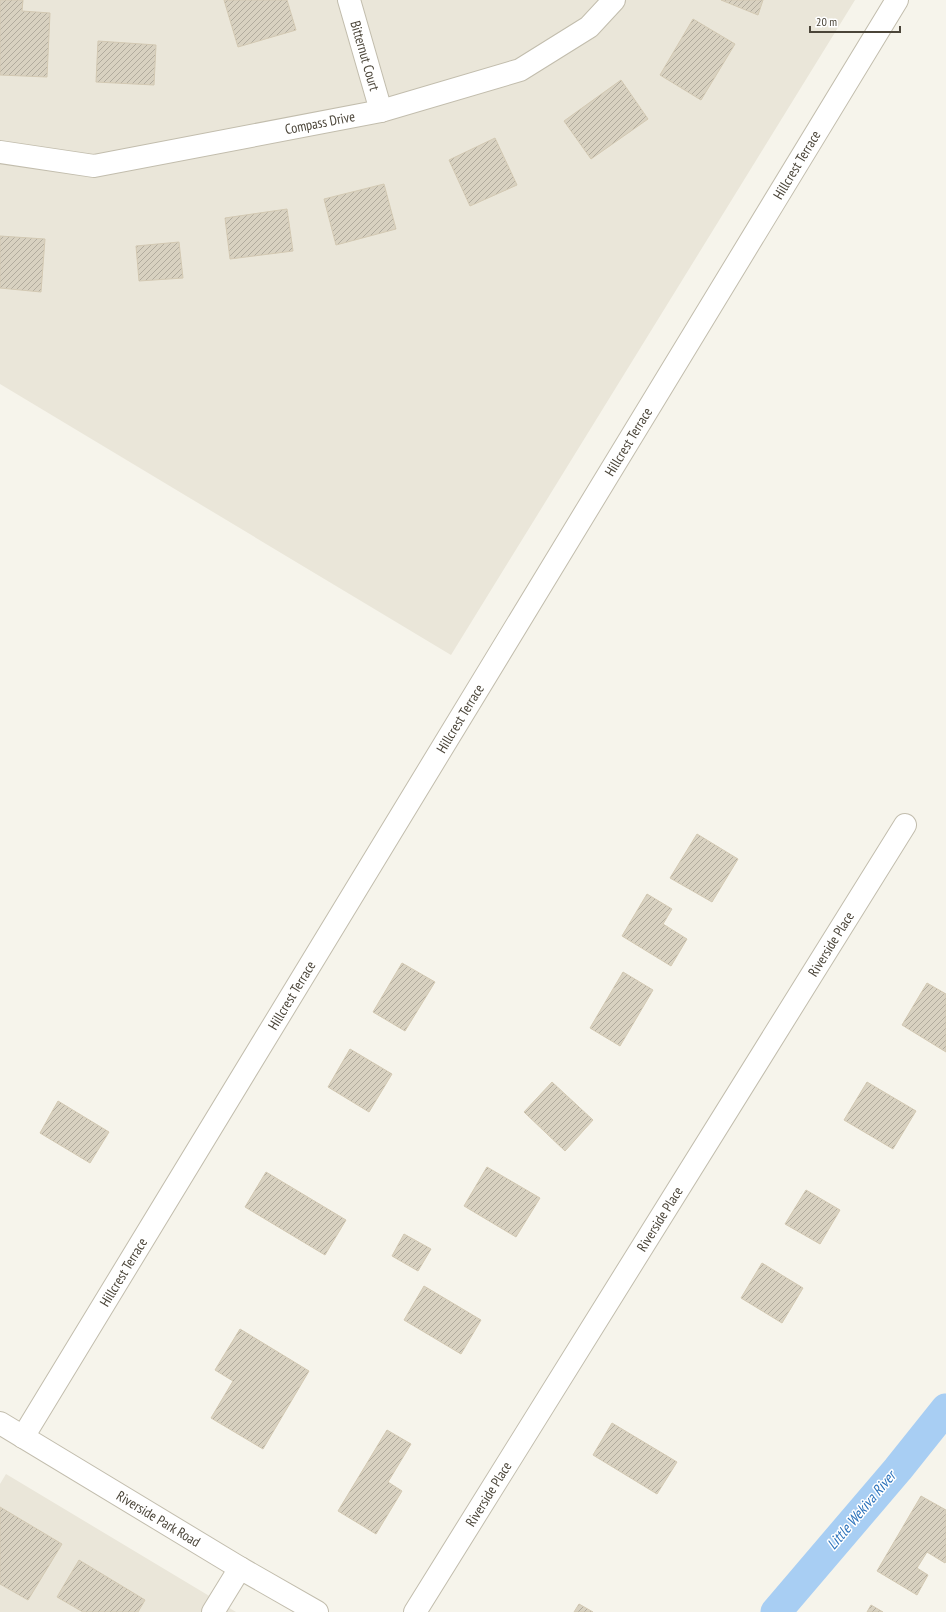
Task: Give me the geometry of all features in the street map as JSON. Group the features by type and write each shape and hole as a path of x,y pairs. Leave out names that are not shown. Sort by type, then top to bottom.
{"street":[{"name":"Bitternut Court","path":"349,0 381,111"},
{"name":"Compass Drive","path":"0,152 94,166 381,111 520,70 589,27 614,0"},
{"name":"Hillcrest Terrace","path":"23,1437 897,0"},
{"name":"Riverside Place","path":"415,1612 905,825"},
{"name":"Riverside Park Road","path":"0,1423 240,1568 317,1612"},
{"path":"213,1612 240,1568"}],"shaded area":[{"path":"0,0 855,0 451,655 0,384"},
{"path":"6,1474 236,1612 0,1612 0,1484"}],"building":[{"path":"0,0 23,0 22,11 50,13 47,77 0,75"},
{"path":"224,0 287,0 296,30 238,47"},
{"path":"721,0 763,0 758,15"},
{"path":"693,19 735,44 701,100 660,75"},
{"path":"98,41 156,45 154,85 96,82"},
{"path":"621,80 648,119 591,159 564,121"},
{"path":"495,138 517,185 470,206 449,160"},
{"path":"384,184 396,229 336,245 324,199"},
{"path":"287,209 293,251 230,259 225,218"},
{"path":"0,236 45,239 41,292 0,288"},
{"path":"179,242 183,278 139,281 136,246"},
{"path":"697,834 738,859 712,902 670,878"},
{"path":"647,894 672,909 663,924 687,939 671,966 622,936"},
{"path":"402,963 435,982 405,1031 373,1012"},
{"path":"623,972 653,990 620,1046 590,1028"},
{"path":"927,983 946,994 946,1052 902,1025"},
{"path":"350,1049 392,1074 369,1112 328,1087"},
{"path":"552,1082 593,1120 565,1151 524,1112"},
{"path":"867,1082 916,1111 893,1149 844,1120"},
{"path":"58,1101 109,1132 90,1163 40,1133"},
{"path":"487,1167 540,1198 516,1237 464,1206"},
{"path":"266,1172 346,1220 325,1255 245,1207"},
{"path":"806,1190 840,1210 820,1244 785,1224"},
{"path":"404,1234 431,1249 418,1271 392,1256"},
{"path":"762,1263 803,1288 782,1323 741,1298"},
{"path":"424,1286 481,1320 461,1354 404,1320"},
{"path":"240,1329 309,1371 263,1449 211,1418 233,1381 215,1370"},
{"path":"612,1423 677,1462 657,1494 593,1455"},
{"path":"387,1430 411,1444 388,1482 402,1491 376,1534 338,1511"},
{"path":"921,1496 946,1510 946,1561 945,1563 927,1552 917,1568 928,1575 917,1595 877,1571"},
{"path":"0,1507 62,1544 28,1600 0,1584"},
{"path":"79,1560 145,1600 138,1612 83,1612 57,1597"},
{"path":"579,1604 593,1612 574,1612"},
{"path":"871,1605 883,1612 867,1612"}],"waterway":[{"name":"Little Wekiva River","path":"776,1612 898,1469 946,1409"}]}
